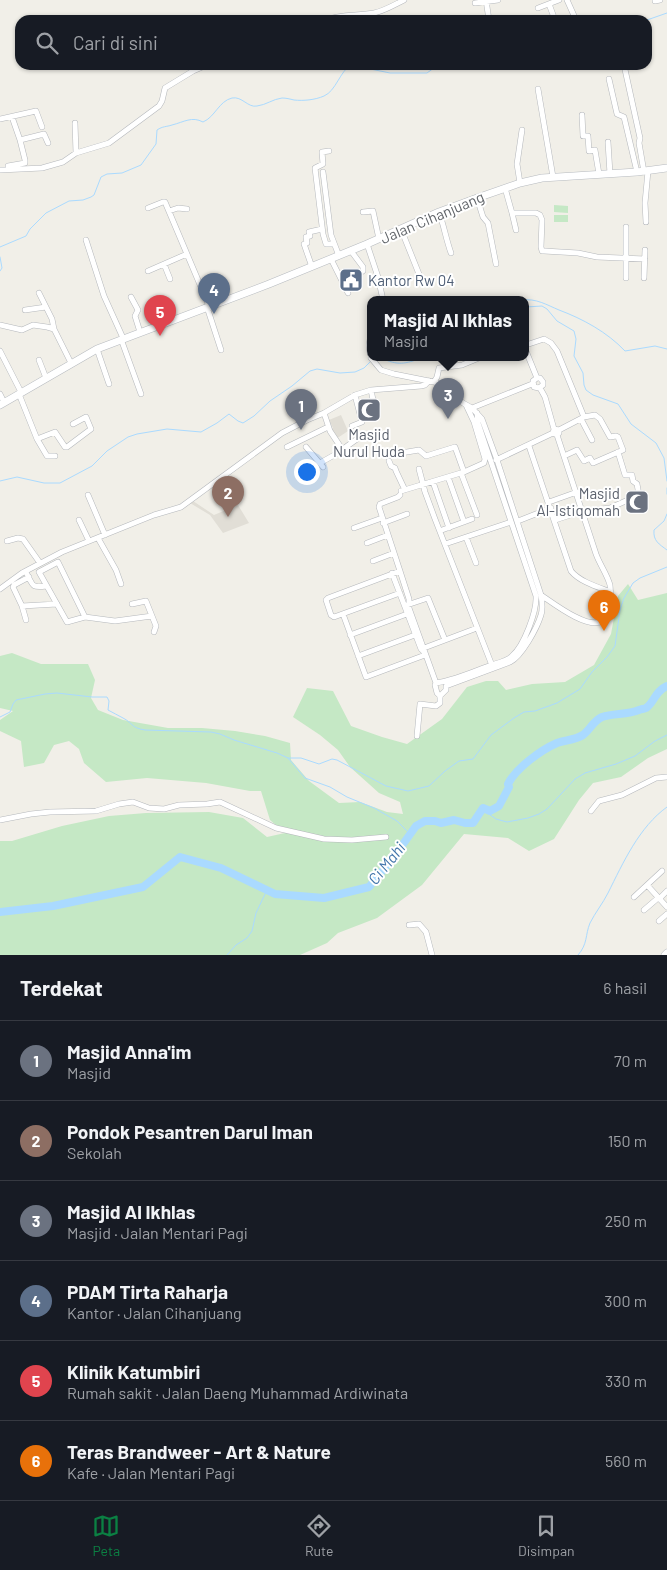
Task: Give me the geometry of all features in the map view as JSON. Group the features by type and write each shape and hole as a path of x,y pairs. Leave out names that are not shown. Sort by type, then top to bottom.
{"main road":[{"name":"Jalan Cihanjuang","path":"2,404 97,349 335,258 439,212 520,182 542,178 641,172 667,168"}],"street":[{"path":"348,15 374,13 404,0"},
{"path":"475,3 498,0"},
{"path":"538,8 559,0"},
{"path":"567,0 574,15"},
{"path":"648,4 657,0"},
{"path":"487,1 488,15"},
{"path":"549,4 553,15"},
{"path":"0,169 42,168 64,162 76,153 109,142 159,106 162,101 164,88 195,70"},
{"path":"625,70 640,138 646,222"},
{"path":"610,78 617,114 624,118 641,172"},
{"path":"538,89 553,177"},
{"path":"0,119 36,111 42,127"},
{"path":"582,115 583,136 588,136 590,150 595,150 599,174"},
{"path":"0,169 25,163 12,117"},
{"path":"75,123 76,153"},
{"path":"520,182 517,164 522,130"},
{"path":"20,140 44,134 48,143"},
{"path":"608,142 610,174"},
{"path":"629,147 641,172"},
{"path":"329,151 322,152 323,164 315,168 322,229 326,244 334,244"},
{"path":"323,172 335,258 348,293"},
{"path":"504,188 516,230"},
{"path":"477,198 483,217 488,223 496,264"},
{"path":"148,208 164,201 208,307 221,350"},
{"path":"168,211 187,208"},
{"path":"363,212 373,211 379,239"},
{"path":"439,212 451,253"},
{"path":"512,213 536,213 540,215 542,220 542,250 645,259"},
{"path":"626,227 626,278"},
{"path":"312,267 304,244 307,243 306,237 310,236 309,232 322,229"},
{"path":"401,229 421,280"},
{"path":"86,240 104,296 122,339 141,394"},
{"path":"367,244 382,296"},
{"path":"644,278 645,250"},
{"path":"351,251 363,267 360,273"},
{"path":"148,271 187,254"},
{"path":"164,264 170,279"},
{"path":"38,293 52,319 54,329 71,363"},
{"path":"131,297 138,310 135,316 140,332"},
{"path":"25,310 46,307"},
{"path":"0,325 22,330 34,326 54,329"},
{"path":"529,345 544,339 551,343 557,351 592,440"},
{"path":"97,349 108,384"},
{"path":"0,351 20,393 37,439 47,456 55,456"},
{"path":"529,358 537,378 542,380 543,385 540,388"},
{"path":"39,360 46,378"},
{"path":"375,361 381,370 449,386 456,398 472,408 484,422 542,595 541,617 517,654 474,674 445,684 436,683"},
{"path":"26,620 13,587 40,564 89,541 154,515 181,508 282,433 324,413 355,395 371,390 425,386 437,377 439,368 470,361"},
{"path":"472,408 532,384 534,379 537,378"},
{"path":"532,384 535,388 540,388"},
{"path":"540,388 545,397 597,557 611,592 605,618 602,622 593,623 562,609 542,595"},
{"path":"371,390 376,414"},
{"path":"0,394 2,404"},
{"path":"352,426 362,422 355,395"},
{"path":"425,652 421,649 407,614 409,599 379,507 380,504 398,497 402,492 482,465 485,459 466,404"},
{"path":"324,413 329,424 328,427 342,449"},
{"path":"477,413 478,423 536,596 534,614 517,654"},
{"path":"491,462 529,446 582,418 595,415 598,416 610,437 618,437 623,450 593,463 590,458 584,461 577,450 564,456"},
{"path":"37,439 55,432 65,447 67,447 91,429 86,417 73,424"},
{"path":"287,447 328,427"},
{"path":"306,446 321,465 357,439"},
{"path":"529,446 570,567 574,574 594,586 611,592"},
{"path":"395,454 419,450 426,456 455,447 474,517 442,530"},
{"path":"555,520 583,511 610,508 639,495 637,484 633,481 632,475 625,475 618,452"},
{"path":"389,461 396,471 402,492"},
{"path":"419,469 425,492 493,666"},
{"path":"448,477 464,522"},
{"path":"433,482 449,528"},
{"path":"549,502 577,492"},
{"path":"88,495 105,535"},
{"path":"445,544 518,521 551,508"},
{"path":"354,528 407,514"},
{"path":"79,520 89,541"},
{"path":"367,543 388,535"},
{"path":"466,537 476,563"},
{"path":"8,541 18,538 23,539 40,564"},
{"path":"98,538 116,570 121,584"},
{"path":"373,561 394,552"},
{"path":"85,617 58,562 39,572 67,622 85,617 115,621 152,616"},
{"path":"400,570 327,599 326,602 332,617 334,617 400,593"},
{"path":"27,574 33,586 46,586"},
{"path":"1,587 27,574"},
{"path":"392,574 407,605 440,696 440,703 436,706 420,704 417,736"},
{"path":"407,605 427,598 430,600 445,640"},
{"path":"132,604 146,600 156,626 154,632"},
{"path":"22,606 57,604"},
{"path":"343,614 366,677 425,652 445,640 478,628"},
{"path":"350,635 407,614"},
{"path":"358,656 415,635"},
{"path":"440,696 446,690 445,684"},
{"path":"591,811 599,801 622,795 656,778 667,777"},
{"path":"0,820 50,812 96,811 133,802 148,808 164,809 179,805 220,802 276,828 324,839 352,840 386,837"},
{"path":"634,896 662,870"},
{"path":"647,885 667,907"},
{"path":"644,910 667,892"},
{"path":"659,921 667,914"},
{"path":"409,925 419,924 423,928 432,955"}],"shaded area":[{"path":"341,415 348,431 336,439 331,430 333,428 329,420"},
{"path":"193,501 214,515 238,505 249,523 223,533 210,515 190,503"}],"green space":[{"path":"554,205 568,206 568,213 554,212"},
{"path":"554,215 568,215 568,222 554,222"},
{"path":"628,584 638,600 667,593 667,749 648,758 621,777 593,783 579,800 554,839 529,851 508,838 464,834 422,885 377,918 338,933 327,943 300,955 0,955 0,841 12,841 62,826 109,816 146,813 209,812 243,818 267,837 285,833 270,820 261,791 250,791 206,783 147,778 106,782 84,763 79,749 69,741 54,745 44,763 24,767 21,741 0,731 0,720 13,711 0,708 0,656 12,653 41,664 88,664 95,680 91,698 98,710 123,720 168,728 202,728 235,731 265,736 290,743 291,760 309,781 339,803 360,802 387,812 403,814 400,802 379,793 350,767 338,750 293,717 307,688 333,691 351,726 407,744 442,719 467,687 486,681 498,681 506,690 532,684 565,682 594,665 611,634 618,596"}],"waterway":[{"path":"652,18 667,13"},
{"path":"0,247 26,236 30,229 46,213 69,201 83,200 94,195 101,177 107,174 122,173 141,165 156,144 157,130 188,120 203,122 211,117 224,102 232,98 254,106 282,98 309,100 324,96 332,90 346,70"},
{"path":"375,70 390,73 427,73 431,70"},
{"path":"0,257 2,268 0,271"},
{"path":"529,300 541,302 594,327 603,332 625,351 655,346 667,349"},
{"path":"529,307 542,306 557,321 574,331 576,339 574,356 583,373 586,390 593,395 618,404 631,424 656,443 664,458 667,481"},
{"path":"0,481 17,477 44,483 60,483 92,466 107,451 128,437 167,429 201,432 229,414 243,423 310,371 317,369 340,373 355,372 364,368 371,361"},
{"path":"389,361 402,363 414,361"},
{"path":"667,488 667,494"},
{"path":"667,514 664,521 654,530 654,537 657,542 667,550"},
{"path":"288,758 301,758 319,764 332,759 337,760 386,786 408,791 429,786 459,761 473,759 491,735 514,718 524,712 535,711 557,703 580,689 615,646 620,610 624,598 633,583 640,578 667,567"},
{"name":"Ci Mahi","path":"0,912 53,906 143,887 180,857 221,868 275,894 324,898 369,887 416,826 425,821 441,823 454,820 473,823 483,808 490,811 499,806 512,778 523,766 544,750 557,743 583,735 602,717 630,713 646,708 660,691 667,686"},
{"path":"0,717 10,712 16,700 45,694 57,693 107,697 109,701 108,710 140,729 211,732 277,753 288,758 305,778 330,787 347,797 374,808 397,821 410,834"},
{"path":"482,809 496,819 507,822 539,814 547,809 575,779 585,773 635,756 655,741 667,735"},
{"path":"578,955 585,943 590,923 633,846 648,825 667,807"},
{"path":"227,955 236,945 247,938 252,931 256,913 267,890"}],"place":[{"name":"Kantor Rw 04","path":"351,280"},
{"name":"PDAM Tirta Raharja","path":"214,314"},
{"name":"Klinik Katumbiri","path":"160,336"},
{"name":"Masjid Nurul Huda","path":"369,410"},
{"name":"Masjid Al Ikhlas","path":"448,419"},
{"name":"Masjid Anna'im","path":"301,430"},
{"name":"Masjid Al-Istiqomah","path":"637,502"},
{"name":"Pondok Pesantren Darul Iman","path":"228,517"},
{"name":"Teras Brandweer - Art & Nature","path":"604,631"}]}
